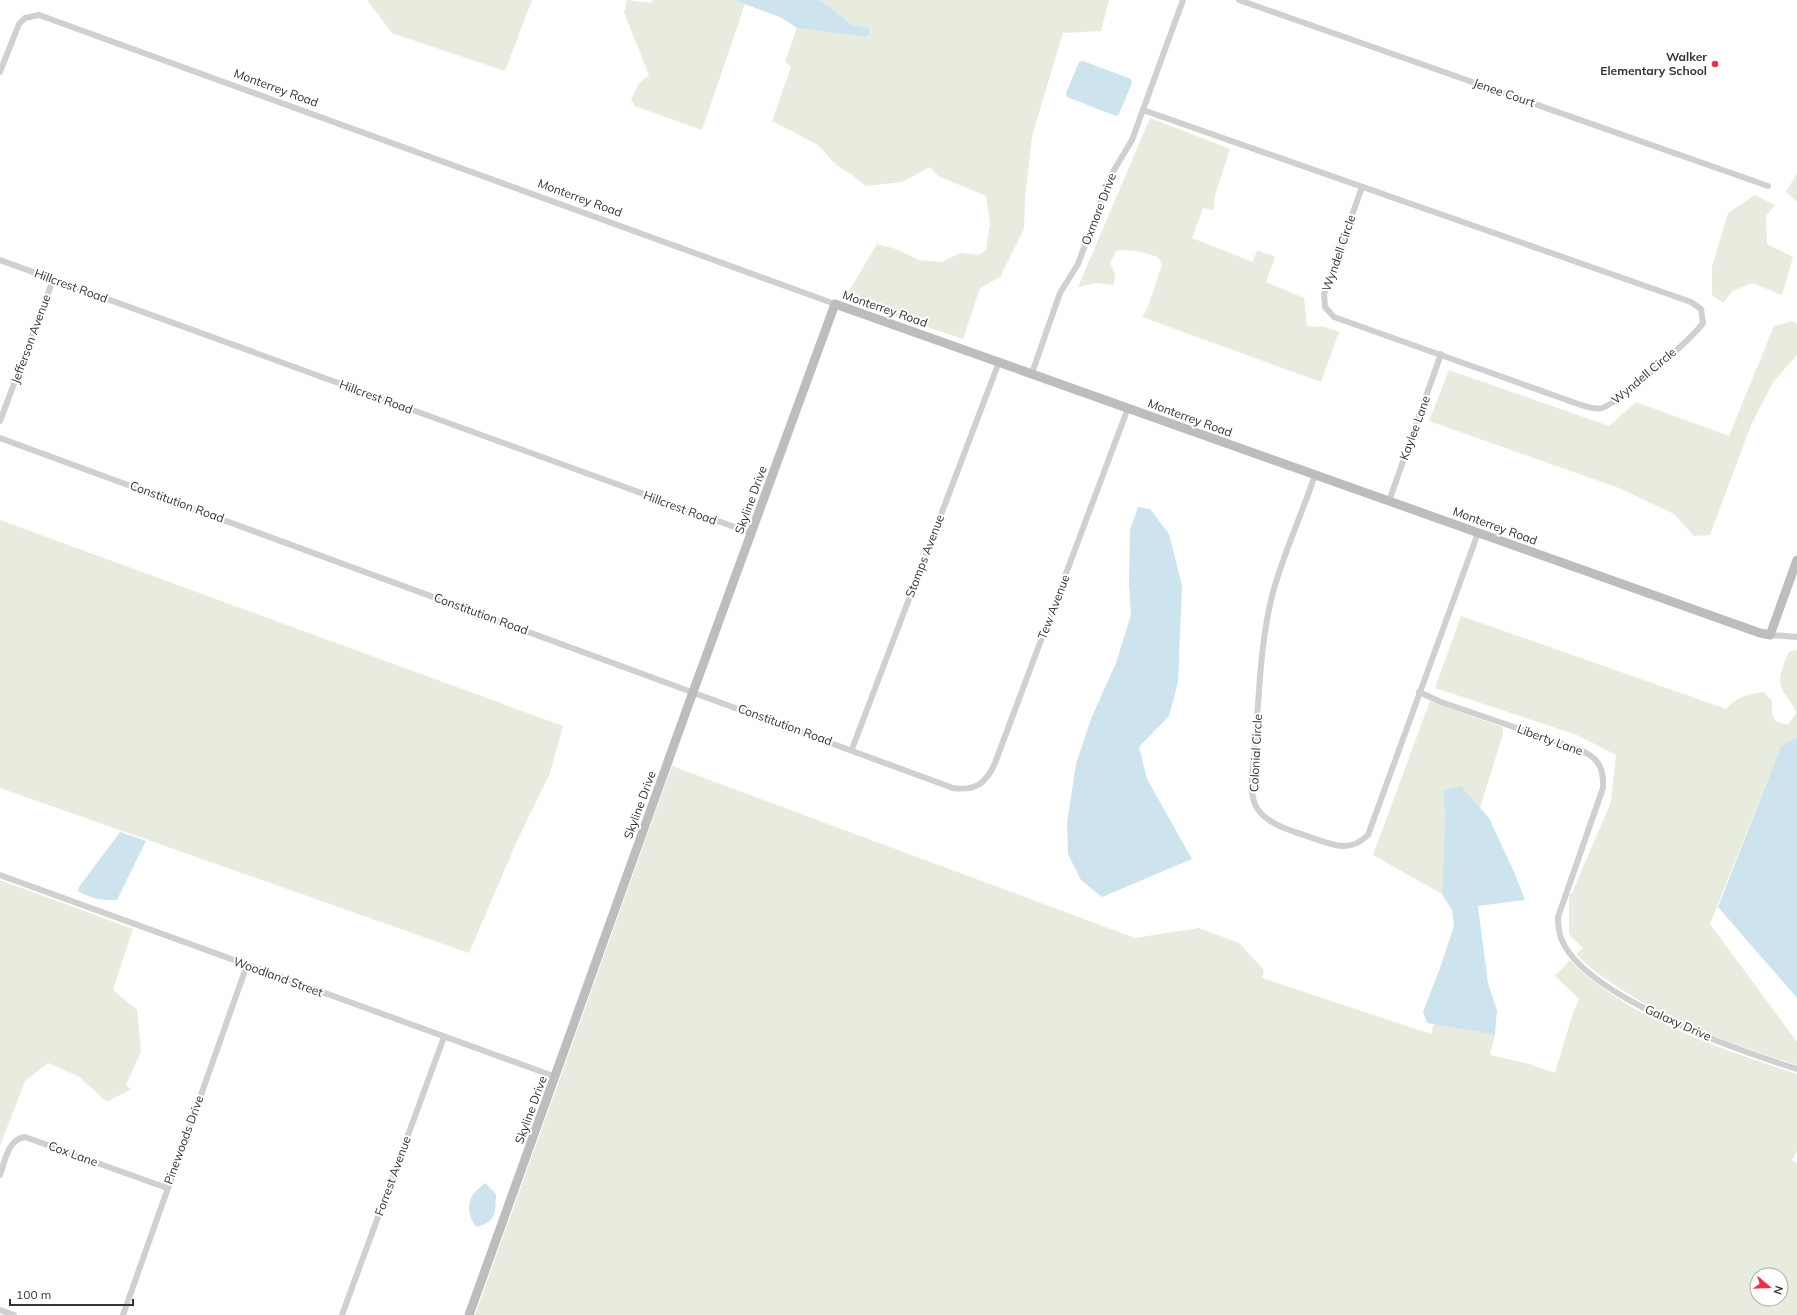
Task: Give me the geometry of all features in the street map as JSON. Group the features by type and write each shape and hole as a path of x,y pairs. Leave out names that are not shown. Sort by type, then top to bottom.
{"street":[{"name":"Oxmore Drive","path":"1032,373 1060,293 1078,264 1110,177 1132,140 1183,0"},
{"name":"Jenee Court","path":"1240,0 1768,186"},
{"name":"Monterrey Road","path":"0,72 19,24 25,18 39,15 836,304 1753,631 1770,635 1797,637"},
{"name":"Wyndell Circle","path":"1143,110 1691,302 1701,309 1703,323 1691,336 1618,400 1600,409 1581,405 1334,317 1325,307 1324,294 1362,187"},
{"name":"Hillcrest Road","path":"0,260 751,533"},
{"name":"Jefferson Avenue","path":"0,421 53,280"},
{"name":"Skyline Drive","path":"469,1315 556,1077 693,692 836,304"},
{"name":"Kaylee Lane","path":"1389,501 1441,354"},
{"name":"Stamps Avenue","path":"852,749 999,362"},
{"name":"Tew Avenue","path":"962,789 977,786 991,772 1128,408"},
{"name":"Constitution Road","path":"0,438 852,749 952,788 962,789"},
{"name":"Colonial Circle","path":"1315,475 1281,565 1268,620 1258,708 1252,790 1257,808 1270,820 1318,840 1342,846 1354,845 1362,841 1368,834 1478,532"},
{"path":"1770,635 1797,560"},
{"name":"Liberty Lane","path":"1419,692 1441,702 1578,749 1593,756 1600,764 1604,775 1602,788 1558,917 1561,939 1572,955"},
{"name":"Woodland Street","path":"0,875 556,1077"},
{"name":"Galaxy Drive","path":"1572,955 1594,976 1626,998 1662,1018 1751,1054 1797,1069"},
{"name":"Pinewoods Drive","path":"123,1315 247,965"},
{"name":"Forrest Avenue","path":"342,1315 444,1037"},
{"name":"Cox Lane","path":"0,1175 12,1143 19,1138 25,1137 167,1188"},
{"path":"0,1310 14,1315"}],"shaded area":[{"path":"367,0 532,0 505,71 392,33"},
{"path":"627,0 651,3 653,0 734,0 745,4 702,130 635,106 631,99 640,82 649,75 624,12"},
{"path":"820,0 1109,0 1101,31 1063,33 1032,136 1025,199 1024,229 1000,277 980,288 963,339 844,299 877,244 896,249 919,260 942,262 960,253 979,255 986,250 990,224 986,196 938,176 930,167 902,182 866,186 851,174 836,165 818,145 772,121 791,67 785,62 797,28 869,37 869,28 851,24"},
{"path":"1150,118 1230,149 1215,195 1214,210 1203,208 1192,238 1253,262 1257,250 1275,257 1266,282 1304,298 1307,326 1325,327 1339,332 1321,382 1142,317 1148,307 1162,265 1158,257 1137,251 1116,251 1110,263 1115,276 1113,285 1096,283 1078,287"},
{"path":"1797,173 1797,202 1786,192"},
{"path":"1755,195 1775,205 1766,216 1767,244 1793,257 1782,295 1752,283 1733,291 1723,303 1712,295 1712,267 1728,213"},
{"path":"1793,321 1797,324 1797,355 1773,382 1751,425 1710,535 1694,536 1674,514 1619,488 1429,421 1449,370 1609,426 1636,402 1729,436 1774,326"},
{"path":"0,520 563,726 550,773 517,841 469,953 0,788"},
{"path":"1461,616 1726,709 1738,699 1748,695 1764,692 1772,701 1772,713 1775,721 1788,725 1796,713 1783,691 1780,682 1783,666 1789,652 1797,649 1797,737 1781,746 1710,924 1797,1042 1797,1065 1704,1032 1659,1011 1606,979 1576,954 1583,948 1569,934 1569,895 1572,893 1611,802 1616,755 1577,735 1435,688"},
{"path":"1430,701 1502,727 1503,734 1480,808 1461,786 1443,790 1445,817 1442,894 1373,855"},
{"path":"672,766 1135,938 1199,928 1239,943 1264,970 1262,978 1431,1034 1434,1024 1495,1035 1490,1055 1529,1064 1555,1073 1572,1016 1579,999 1555,976 1570,960 1592,980 1646,1015 1707,1042 1797,1074 1797,1151 1792,1160 1797,1163 1797,1315 475,1315"},
{"path":"0,880 133,929 113,990 137,1010 141,1052 126,1085 131,1089 107,1102 78,1076 48,1063 25,1081 0,1146"}],"water":[{"path":"734,0 820,0 851,24 869,28 870,35 866,37 797,28 782,18"},
{"path":"1083,61 1131,79 1132,83 1119,114 1116,116 1067,97 1066,93 1079,62"},
{"path":"1138,507 1150,509 1169,534 1182,586 1178,682 1169,716 1139,747 1147,779 1192,859 1102,897 1081,880 1068,854 1067,823 1076,764 1091,719 1116,663 1131,615 1129,585 1130,530"},
{"path":"1797,737 1797,998 1718,907 1781,746"},
{"path":"1461,786 1489,818 1525,900 1478,906 1488,983 1497,1011 1495,1035 1427,1023 1423,1012 1454,926 1452,910 1442,894 1445,817 1443,790"},
{"path":"120,832 146,841 117,900 106,900 87,896 78,891 79,887"},
{"path":"485,1183 496,1194 495,1211 492,1219 484,1225 477,1227 470,1215 469,1205 472,1196"}],"place":[{"name":"Walker Elementary School","path":"1715,64"}]}
